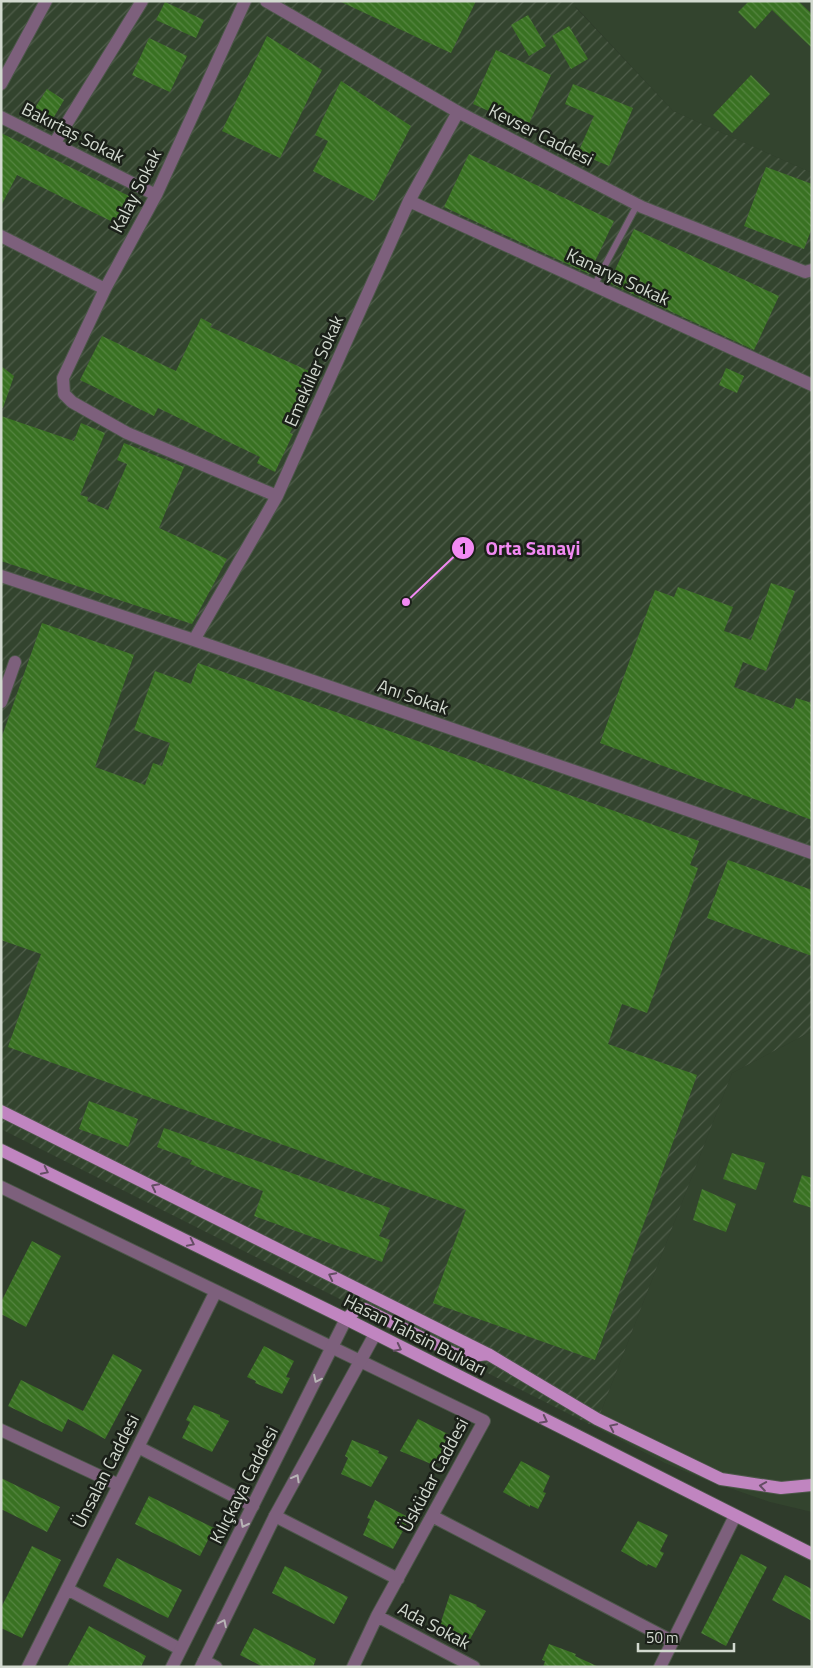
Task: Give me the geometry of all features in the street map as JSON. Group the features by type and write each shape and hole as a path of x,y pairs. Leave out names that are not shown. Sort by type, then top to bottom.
{"main road":[{"name":"Hasan Tahsin Bulvarı","path":"1,1111 488,1354 597,1419 721,1479 781,1488 812,1485"},
{"name":"Hasan Tahsin Bulvarı","path":"1,1150 346,1320 374,1336 812,1554"},
{"path":"346,1320 356,1310 365,1309 455,1354 472,1356 488,1354"}],"street":[{"path":"1,84 46,1"},
{"path":"54,144 142,1"},
{"name":"Kalay Sokak","path":"245,1 156,194 105,289 63,378 64,394 72,402 127,433 277,496"},
{"name":"Kevser Caddesi","path":"266,1 458,112 637,205 805,272 812,270"},
{"name":"Emekliler Sokak","path":"194,640 277,496 409,202 458,112"},
{"name":"Bakırtaş Sokak","path":"1,117 156,194"},
{"name":"Kanarya Sokak","path":"409,202 812,385"},
{"path":"1,236 105,289"},
{"name":"Anı Sokak","path":"1,576 194,640 812,853"},
{"path":"1,702 15,662"},
{"name":"Üsküdar Caddesi","path":"1,1187 484,1421 377,1616 353,1667"},
{"name":"Ünsalan Caddesi","path":"28,1667 216,1291"},
{"name":"Kılıçkaya Caddesi","path":"172,1667 346,1320"},
{"path":"216,1667 203,1664 275,1516 374,1336"},
{"path":"1,1430 119,1485"},
{"path":"138,1447 253,1506"},
{"path":"275,1516 398,1579"},
{"path":"432,1516 672,1641"},
{"path":"660,1667 736,1516"},
{"path":"67,1589 180,1648"},
{"name":"Ada Sokak","path":"377,1616 474,1667"}],"lane":[{"path":"594,286 637,205"}],"shaded area":[{"path":"1,1 581,1 575,7 673,111 812,173 812,1031 732,1073 595,1427 1,1129"},
{"path":"581,1 812,1 812,173 673,111 575,6"},
{"path":"812,1031 812,1512 770,1502 701,1478 665,1463 595,1427 732,1073"}],"building":[{"path":"339,1 476,1 451,53"},
{"path":"749,1 798,1 812,14 812,48 772,10 755,29 738,12"},
{"path":"165,2 204,20 196,38 156,20"},
{"path":"528,15 546,46 529,56 511,25"},
{"path":"569,26 588,59 571,69 552,36"},
{"path":"267,36 322,70 280,158 222,131"},
{"path":"149,38 187,56 170,92 132,75"},
{"path":"496,50 551,75 527,128 473,104"},
{"path":"751,75 770,94 732,133 713,115"},
{"path":"341,81 411,126 374,201 313,171 328,141 315,135"},
{"path":"573,84 633,108 609,166 578,153 594,116 565,104"},
{"path":"47,89 64,100 51,122 33,111"},
{"path":"1,133 131,197 117,224 17,175 1,206"},
{"path":"469,154 614,221 589,274 444,207"},
{"path":"766,167 812,184 812,228 804,249 744,226"},
{"path":"634,229 779,296 754,350 609,283"},
{"path":"201,318 212,324 210,327 309,371 308,374 311,375 306,387 311,389 290,433 293,434 275,472 257,463 260,457 158,408 154,416 80,380 102,336 176,371"},
{"path":"1,366 14,376 3,408 1,407"},
{"path":"726,368 744,376 737,393 719,385"},
{"path":"1,416 74,441 81,423 105,433 80,495 88,497 87,501 108,510 127,464 117,460 124,443 184,467 159,528 227,559 192,624 1,561"},
{"path":"771,583 795,591 766,671 743,662 734,687 793,709 796,698 812,703 812,820 600,743 655,590 674,597 678,587 733,607 724,631 751,640"},
{"path":"42,623 134,655 95,767 145,785 153,763 162,766 170,743 134,730 155,671 191,684 198,663 699,841 690,865 698,868 647,1013 622,1004 608,1044 697,1075 595,1360 433,1303 466,1210 8,1047 41,954 1,940 1,739"},
{"path":"728,860 812,890 812,956 707,918"},
{"path":"89,1101 138,1119 128,1147 79,1129"},
{"path":"164,1128 390,1208 379,1236 390,1240 382,1262 254,1216 263,1191 190,1164 192,1160 157,1147"},
{"path":"732,1153 765,1163 756,1190 723,1179"},
{"path":"802,1175 812,1178 812,1208 793,1202"},
{"path":"702,1189 736,1204 726,1232 693,1220"},
{"path":"32,1241 61,1256 26,1327 1,1314 1,1302"},
{"path":"264,1346 294,1361 286,1377 290,1378 282,1394 255,1383 256,1381 247,1377"},
{"path":"113,1354 142,1370 105,1439 68,1419 62,1432 8,1406 21,1380 83,1411"},
{"path":"194,1405 220,1415 220,1417 229,1421 212,1452 182,1438 190,1422 186,1420"},
{"path":"418,1419 448,1434 436,1466 400,1451"},
{"path":"352,1440 379,1451 378,1453 388,1457 371,1487 341,1474 348,1458 345,1456"},
{"path":"521,1461 550,1476 543,1492 546,1493 538,1509 530,1505 530,1507 503,1492"},
{"path":"1,1478 60,1507 47,1532 1,1509"},
{"path":"149,1496 214,1528 200,1556 135,1524"},
{"path":"375,1500 410,1518 393,1549 363,1535 370,1519 367,1518"},
{"path":"638,1521 668,1535 660,1551 664,1553 656,1568 648,1564 647,1566 621,1551"},
{"path":"32,1546 61,1560 22,1638 1,1628 1,1608"},
{"path":"741,1554 767,1567 726,1646 701,1633"},
{"path":"117,1558 182,1590 168,1618 103,1586"},
{"path":"285,1566 348,1597 334,1624 272,1593"},
{"path":"785,1575 812,1589 812,1621 772,1600"},
{"path":"450,1594 477,1605 486,1611 469,1641 439,1628"},
{"path":"89,1626 146,1656 141,1667 67,1667"},
{"path":"254,1628 316,1659 313,1667 263,1667 240,1655"},
{"path":"549,1644 576,1654 575,1656 599,1667 543,1667 545,1661 542,1660"}],"place":[{"name":"Orta Sanayi","path":"406,602"}]}
